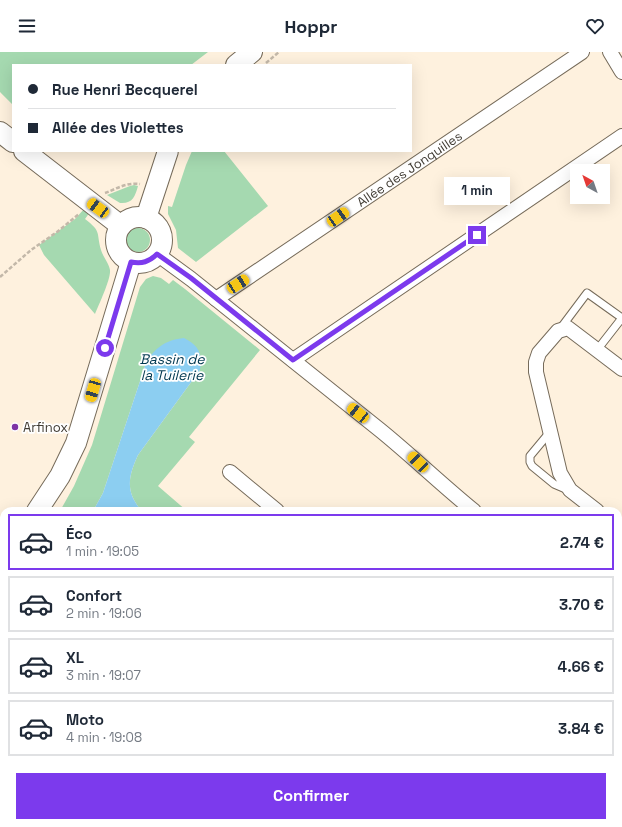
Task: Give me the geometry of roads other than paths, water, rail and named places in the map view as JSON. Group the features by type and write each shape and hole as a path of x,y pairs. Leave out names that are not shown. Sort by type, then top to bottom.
{"street":[{"path":"237,64 252,52"},
{"name":"Allée des Jonquilles","path":"216,298 582,52"},
{"path":"610,52 622,72"},
{"path":"0,132 12,141"},
{"path":"293,360 622,136"},
{"path":"25,152 121,226"},
{"path":"146,218 168,152"},
{"path":"132,218 146,218 158,226 162,240 161,248 152,259 138,263 131,262 120,253 116,240 117,232 126,221 132,218"},
{"path":"157,254 216,298 407,452 469,507"},
{"path":"40,507 60,476 76,443 131,262"},
{"path":"593,507 570,490 560,473 536,372 536,362 539,353 558,331 568,328 622,369"},
{"path":"230,472 272,507"}],"lane":[{"path":"558,331 587,293 622,318 597,350"},
{"path":"550,432 530,456 530,462 532,466 554,484 570,490"}],"water":[{"name":"Bassin de la Tuilerie","path":"184,338 196,347 201,359 200,370 138,455 130,477 130,484 133,497 139,507 95,507 103,493 147,360 163,344 172,340"}],"place":[{"name":"Arfinox","path":"15,427"}]}
